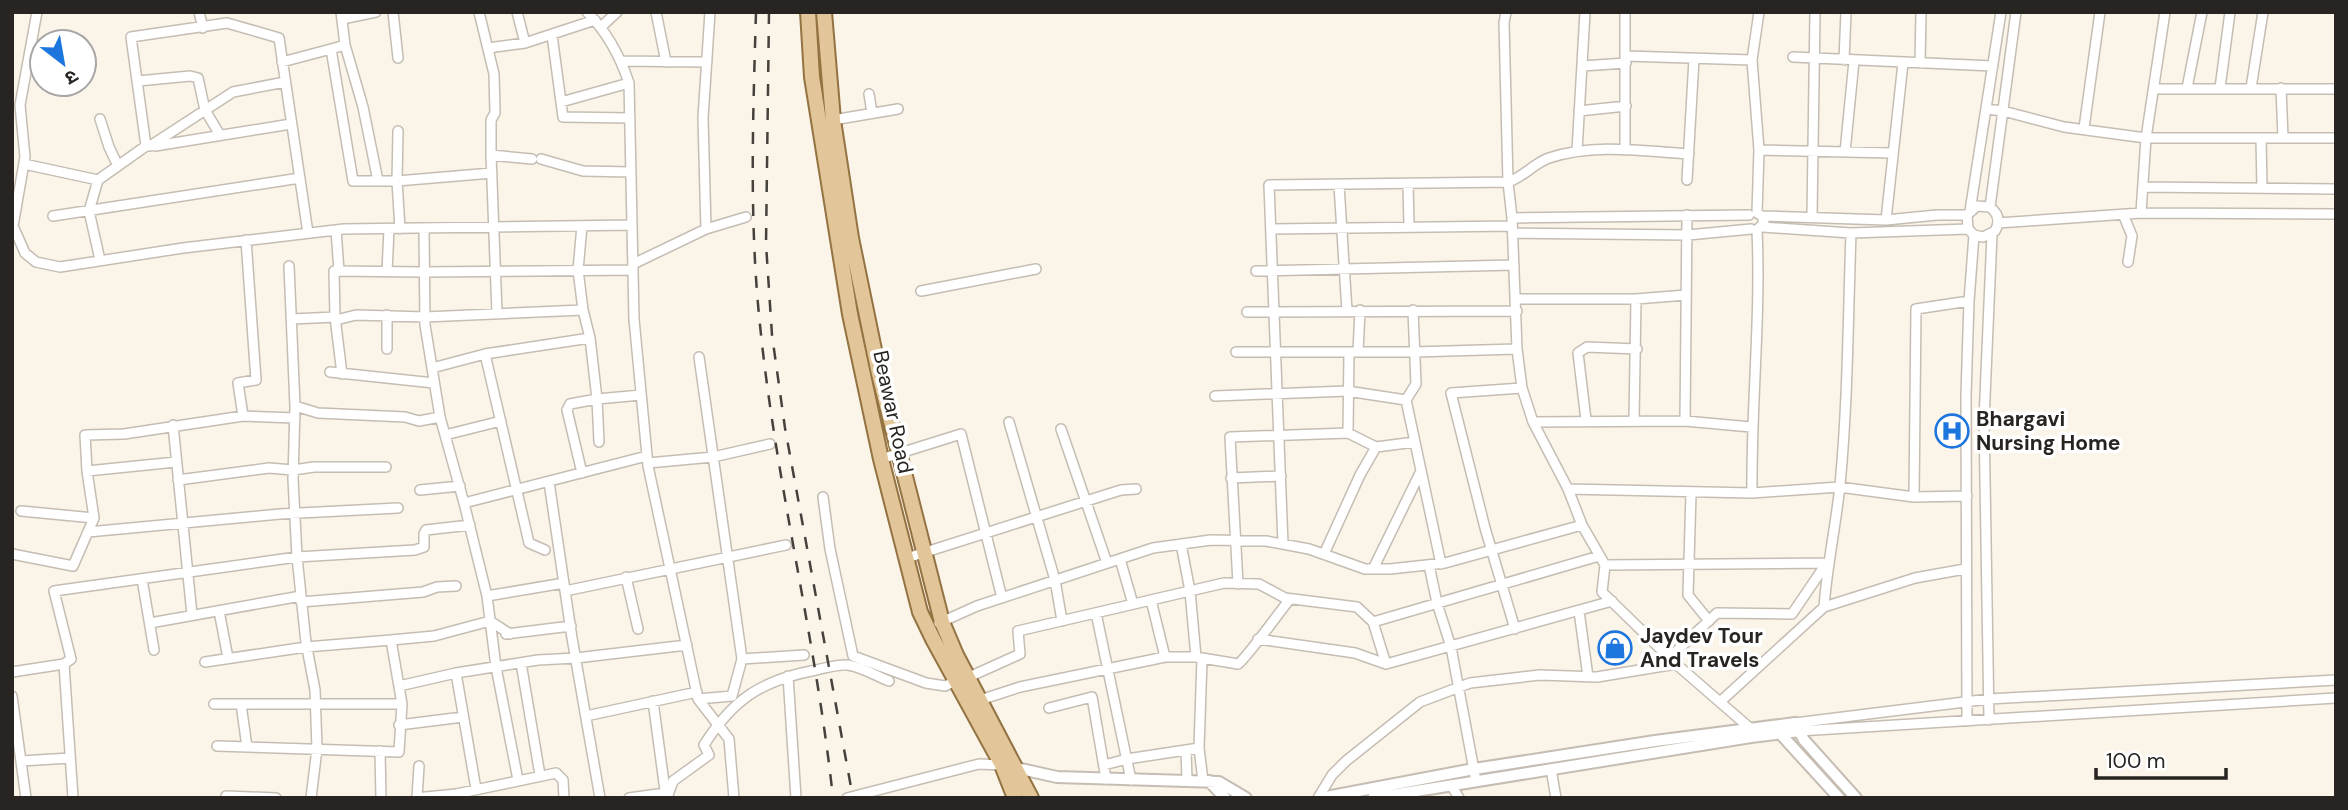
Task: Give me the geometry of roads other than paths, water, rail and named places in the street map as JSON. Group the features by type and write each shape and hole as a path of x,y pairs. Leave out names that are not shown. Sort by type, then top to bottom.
{"main road":[{"name":"Beawar Road","path":"808,12 812,77 879,374 942,622 962,679 980,700 1010,766 1015,798"},
{"name":"Beawar Road","path":"824,12 833,120 831,154 850,314 881,459 920,612 1031,798"}],"street":[{"path":"37,12 20,105 24,164 13,226 24,253 36,262 60,267 336,230 632,225"},
{"path":"199,12 203,28"},
{"path":"376,12 341,16 345,45 363,107 378,181"},
{"path":"393,12 398,58"},
{"path":"479,12 494,74 495,113 491,120 491,155 497,313"},
{"path":"517,12 525,43"},
{"path":"587,12 622,61 629,83 634,319 648,460 697,695 729,740 734,798"},
{"path":"488,48 525,43 598,24 617,12"},
{"path":"656,12 666,62"},
{"path":"706,229 704,118 710,12"},
{"path":"1506,12 1504,23 1508,181 1517,299 1517,349 1522,388 1533,422 1568,489 1582,525 1605,565 1602,592 1672,661 1751,729"},
{"path":"1577,151 1585,12"},
{"path":"1625,12 1625,150"},
{"path":"1752,493 1751,426 1757,334 1756,214 1759,150 1752,60 1759,12"},
{"path":"1812,216 1815,12"},
{"path":"1843,60 1846,12"},
{"path":"1920,63 1921,12"},
{"path":"1967,721 1965,569 1971,232 1969,213 2001,12"},
{"path":"1990,207 2016,12"},
{"path":"2084,128 2100,12"},
{"path":"2141,213 2146,138 2165,12"},
{"path":"2187,88 2202,12"},
{"path":"2220,88 2230,12"},
{"path":"2250,88 2263,12"},
{"path":"148,146 131,37 227,23 279,38 308,233"},
{"path":"552,34 563,117 630,118"},
{"path":"282,62 345,45"},
{"path":"331,49 353,181 397,181 492,173"},
{"path":"1793,57 1993,66"},
{"path":"1582,66 1626,59 1752,60"},
{"path":"1687,180 1694,59"},
{"path":"622,61 706,62"},
{"path":"1845,152 1854,61"},
{"path":"1886,220 1903,63"},
{"path":"138,81 194,76 200,80 205,110 220,135"},
{"path":"100,260 89,211 98,180 233,92 285,82"},
{"path":"561,102 629,83"},
{"path":"2281,88 2283,138"},
{"path":"2154,89 2336,89"},
{"path":"869,94 872,113"},
{"path":"1579,111 1626,106"},
{"path":"833,120 898,109"},
{"path":"1986,109 2064,127 2146,138 2336,138"},
{"path":"100,118 118,166"},
{"path":"148,146 292,124"},
{"path":"398,131 400,229"},
{"path":"2261,138 2262,188"},
{"path":"1283,544 1269,185 1508,181 1543,160 1577,151 1625,150 1689,154"},
{"path":"1759,150 1893,153"},
{"path":"491,155 536,159 583,171 631,172"},
{"path":"24,164 98,180"},
{"path":"53,216 300,178"},
{"path":"1408,184 1409,226"},
{"path":"1339,185 1347,311"},
{"path":"2144,187 2336,189"},
{"path":"1512,226 1570,217 1687,215 1756,214 1886,220 1969,213 1977,206 1990,207 1997,214 1998,223 1992,234 1984,420 1989,720"},
{"path":"1998,223 2141,213 2336,214"},
{"path":"1756,214 1746,221 1757,229"},
{"path":"2123,214 2132,236 2128,261"},
{"path":"1685,421 1687,215"},
{"path":"1570,217 1597,234"},
{"path":"342,373 335,319 334,271 578,270 633,267 706,229 746,218"},
{"path":"582,226 578,270 590,338 599,442"},
{"path":"1272,229 1512,226 1597,234 1688,235 1757,229 1851,233 1971,232 1983,237 1992,234"},
{"path":"387,272 389,229"},
{"path":"424,229 425,317 434,383 440,417 487,596 496,667 518,780"},
{"path":"336,230 339,271"},
{"path":"1824,607 1827,563 1839,487 1848,374 1851,233"},
{"path":"243,416 238,383 256,380 246,240"},
{"path":"1256,271 1514,265"},
{"path":"289,266 295,406 293,470 297,557 315,704 317,749 311,798"},
{"path":"921,291 1036,269"},
{"path":"1517,299 1636,299 1686,295"},
{"path":"1634,420 1636,299"},
{"path":"1914,497 1916,309 1969,301"},
{"path":"292,319 335,319 356,315 425,317 583,310"},
{"path":"1348,433 1347,391 1360,310"},
{"path":"1413,310 1416,384 1406,400 1441,564"},
{"path":"1247,312 1517,311"},
{"path":"387,315 387,349"},
{"path":"432,368 485,354 590,338"},
{"path":"1586,420 1578,353 1587,347 1637,349"},
{"path":"1236,352 1517,349"},
{"path":"485,354 529,543 545,550"},
{"path":"586,716 653,701 697,695 732,696 742,659 699,357"},
{"path":"330,372 434,383"},
{"path":"1515,629 1491,549 1451,393 1522,388"},
{"path":"1215,396 1347,391 1406,400"},
{"path":"582,473 567,410 570,404 641,395"},
{"path":"295,406 318,413 405,416 419,421 440,417"},
{"path":"12,554 73,566 94,517 85,435 124,434 243,416 295,418"},
{"path":"1533,422 1634,420 1751,426"},
{"path":"445,435 501,421"},
{"path":"1009,422 1055,580 1062,621"},
{"path":"173,425 192,615"},
{"path":"1061,429 1107,563"},
{"path":"1238,583 1230,437 1348,433 1376,447 1415,442"},
{"path":"881,459 961,434 1002,598"},
{"path":"464,503 582,473 648,460 713,457 770,444"},
{"path":"1324,554 1360,475 1376,447"},
{"path":"87,471 176,462"},
{"path":"178,480 269,467 293,470 314,467 386,467"},
{"path":"1373,569 1421,471"},
{"path":"1231,478 1281,476"},
{"path":"549,482 570,626 600,798"},
{"path":"420,491 460,486"},
{"path":"1568,489 1752,493 1839,487 1914,497 1967,496"},
{"path":"907,558 1121,491 1136,489"},
{"path":"1692,493 1688,595 1709,621"},
{"path":"823,498 830,550 853,656 926,683 945,686 1020,654 1018,631 1224,583 1259,584 1290,599 1357,607 1373,622 1386,664"},
{"path":"88,532 295,513 398,508"},
{"path":"21,511 94,517"},
{"path":"12,672 64,664 71,659 54,591 297,557 415,550 424,547 426,530 470,525"},
{"path":"928,628 1002,598 1153,548 1211,540 1283,544 1324,554 1365,569 1373,569 1441,564 1582,525"},
{"path":"1181,544 1199,658 1199,748 1206,781 1225,798"},
{"path":"487,596 626,577 786,545"},
{"path":"1373,622 1599,556"},
{"path":"1120,559 1133,604"},
{"path":"1605,565 1827,563"},
{"path":"1319,798 1330,778 1377,735 1420,702 1459,687 1540,675 1588,677 1672,661 1717,613 1793,614 1827,563"},
{"path":"1429,565 1437,603 1451,647 1476,781"},
{"path":"1720,701 1824,607 1915,578 1965,569"},
{"path":"626,577 638,629"},
{"path":"142,579 154,650"},
{"path":"149,623 301,599 423,593 444,586 456,586"},
{"path":"980,700 1020,687 1165,657 1199,658 1238,664 1247,657 1290,599"},
{"path":"1151,600 1165,657"},
{"path":"1258,639 1355,653 1386,664 1612,601"},
{"path":"219,611 228,658"},
{"path":"1579,611 1588,677"},
{"path":"1096,613 1131,780"},
{"path":"205,662 306,647 434,636 490,621 510,634"},
{"path":"492,636 570,626"},
{"path":"217,746 399,752 402,704 391,640"},
{"path":"399,686 456,673 521,663 687,645"},
{"path":"742,659 804,654"},
{"path":"521,663 540,775"},
{"path":"64,664 73,798"},
{"path":"666,796 673,781 709,755 704,745 717,724 742,698 764,685 788,676 845,665 888,681"},
{"path":"456,673 476,789"},
{"path":"788,676 796,798"},
{"path":"1375,798 1429,793 1451,785 1777,730 1989,699 2336,680"},
{"path":"12,696 26,798"},
{"path":"1049,708 1092,698 1107,779"},
{"path":"1797,727 1989,720 2336,698"},
{"path":"653,701 666,796"},
{"path":"214,704 402,704"},
{"path":"241,704 247,747"},
{"path":"399,726 463,718"},
{"path":"1797,727 1808,745 1856,798"},
{"path":"1319,798 1474,769 1751,729 1777,730 1839,798"},
{"path":"1104,765 1199,748"},
{"path":"1186,750 1187,780"},
{"path":"380,751 381,798"},
{"path":"21,761 71,758"},
{"path":"847,798 979,764 1010,766 1058,777 1206,781 1225,784 1246,798"},
{"path":"419,766 417,798 540,775 559,774 563,780 564,798"},
{"path":"1551,769 1556,798"},
{"path":"1451,785 1459,798"},
{"path":"226,796 276,798"},
{"path":"635,797 666,796"}],"railway":[{"path":"756,12 753,208 760,325 776,444 817,679 833,798"},
{"path":"769,12 766,244 772,335 785,428 853,798"}],"place":[{"name":"Bhargavi Nursing Home","path":"1952,431"},
{"name":"Jaydev Tour And Travels","path":"1615,648"}]}
